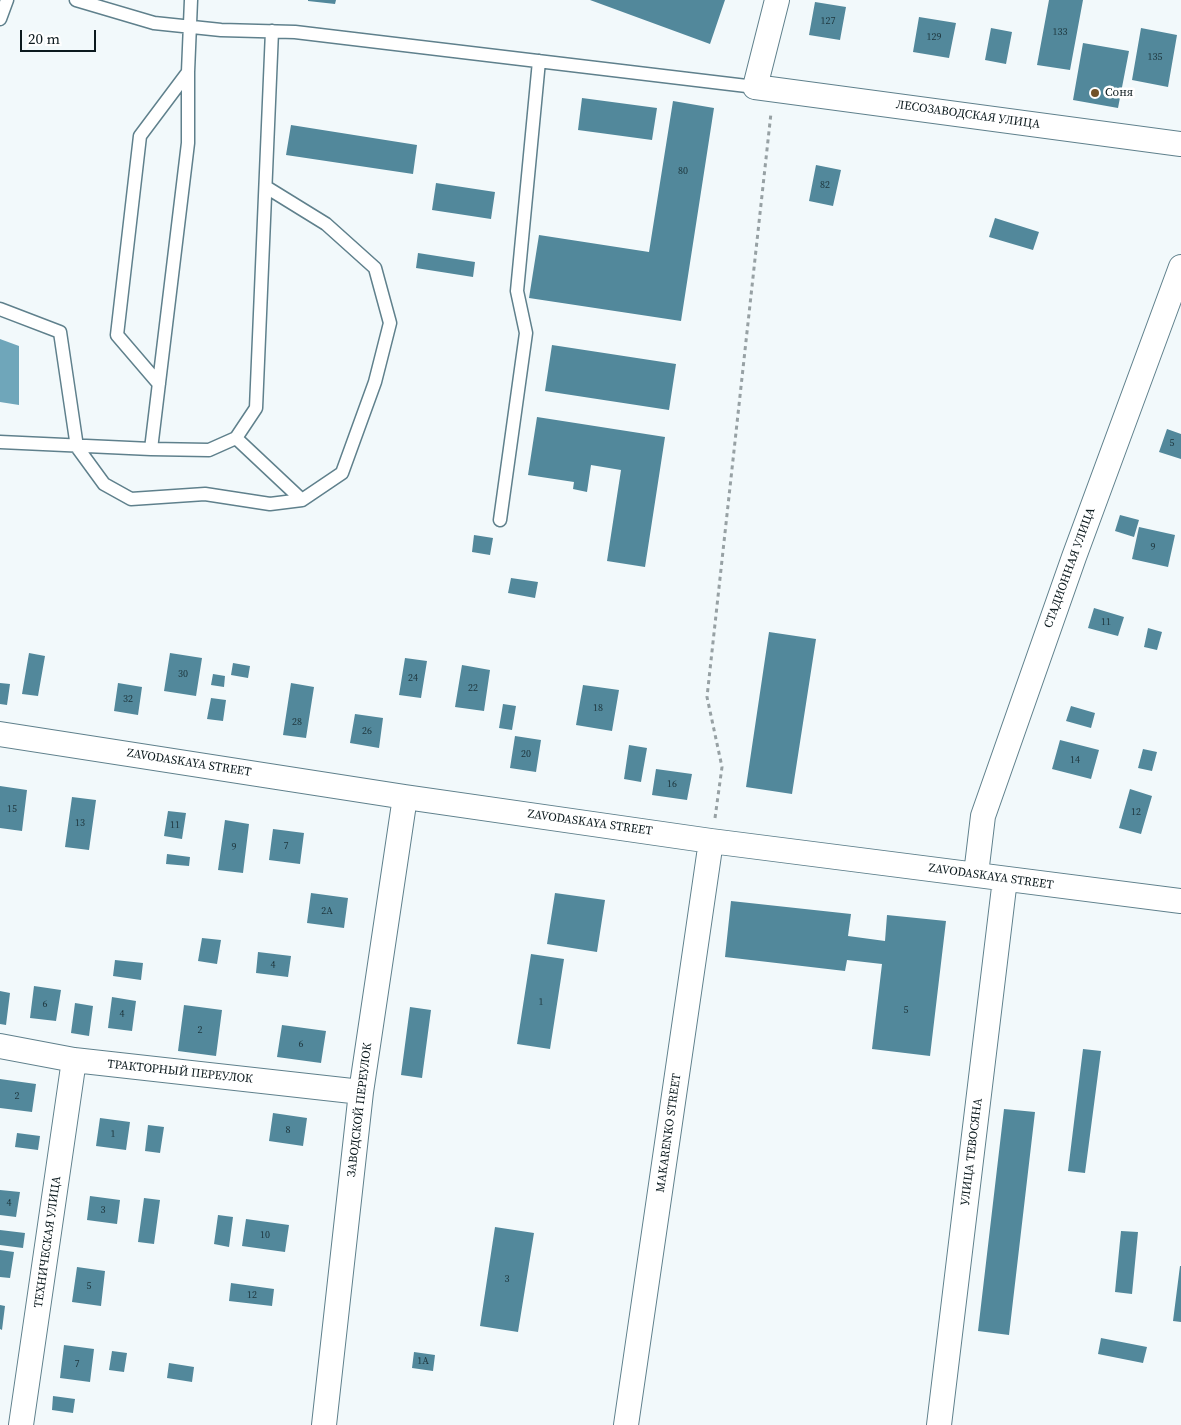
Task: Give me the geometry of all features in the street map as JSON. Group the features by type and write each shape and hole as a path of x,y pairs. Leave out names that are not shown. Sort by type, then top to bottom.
{"street":[{"path":"764,89 777,0"},
{"name":"ЛЕСОЗАВОДСКАЯ УЛИЦА","path":"764,89 1181,144"},
{"name":"СТАДИОННАЯ УЛИЦА","path":"976,874 983,816 1074,557 1181,267"},
{"name":"ZAVODASKAYA STREET","path":"0,734 405,797 711,841 1181,901"},
{"name":"ЗАВОДСКОЙ ПЕРЕУЛОК","path":"324,1425 362,1092 405,797"},
{"name":"MAKARENKO STREET","path":"626,1425 711,841"},
{"name":"УЛИЦА ТЕВОСЯНА","path":"939,1425 1005,879"},
{"name":"ТРАКТОРНЫЙ ПЕРЕУЛОК","path":"0,1046 74,1060 362,1092"},
{"name":"ТЕХНИЧЕСКАЯ УЛИЦА","path":"21,1425 74,1060"}],"lane":[{"path":"0,19 7,0"},
{"path":"76,0 154,23 190,27 295,32 764,89"},
{"path":"151,450 188,143 191,0"},
{"path":"0,442 151,450 208,450 236,438 256,408 272,31"},
{"path":"500,520 526,333 517,291 539,61"},
{"path":"159,384 117,335 140,136 188,72"},
{"path":"0,309 60,332 77,447 104,484 131,498 205,494 270,504 302,500 342,473 375,382 390,323 375,268 326,224 266,187"},
{"path":"236,438 302,500"}],"path":[{"path":"711,841 722,767 707,697 764,89"}],"water":[{"path":"0,339 19,346 19,405 0,402"}],"building":[{"path":"308,0 336,0 335,4"},
{"path":"590,0 725,0 710,44"},
{"path":"1049,0 1083,0 1070,70 1037,65"},
{"path":"815,2 846,7 840,40 809,35"},
{"path":"919,17 956,23 949,58 913,52"},
{"path":"991,28 1012,32 1006,64 985,60"},
{"path":"1141,28 1177,35 1168,87 1132,80"},
{"path":"1083,43 1129,51 1118,108 1073,100"},
{"path":"582,98 657,108 652,140 578,130"},
{"path":"673,101 714,108 681,321 529,298 539,235 649,252"},
{"path":"291,125 417,145 413,174 286,155"},
{"path":"816,165 841,170 833,206 809,201"},
{"path":"436,183 495,192 491,219 432,210"},
{"path":"995,218 1039,232 1033,250 989,237"},
{"path":"418,253 475,262 473,277 416,268"},
{"path":"552,345 676,364 669,410 545,391"},
{"path":"537,417 665,437 645,567 607,561 621,470 591,465 587,492 573,489 574,482 528,475"},
{"path":"1167,429 1181,434 1181,459 1159,452"},
{"path":"1120,515 1139,520 1134,537 1115,531"},
{"path":"1139,527 1175,535 1168,567 1132,559"},
{"path":"474,535 493,538 490,555 472,552"},
{"path":"511,578 538,582 535,598 508,593"},
{"path":"1094,608 1124,617 1118,636 1088,628"},
{"path":"1148,628 1162,632 1157,650 1144,647"},
{"path":"769,632 816,639 792,794 746,787"},
{"path":"29,653 45,656 38,696 22,694"},
{"path":"170,653 202,658 196,696 164,691"},
{"path":"405,658 427,661 421,698 399,695"},
{"path":"233,663 250,666 248,678 231,675"},
{"path":"462,665 490,670 484,711 455,707"},
{"path":"213,674 225,676 224,687 211,685"},
{"path":"0,683 10,684 7,705 0,704"},
{"path":"118,683 142,687 138,715 114,711"},
{"path":"291,683 314,687 306,738 283,735"},
{"path":"583,685 619,690 612,731 576,725"},
{"path":"211,698 226,700 223,721 207,719"},
{"path":"503,704 516,706 512,730 499,728"},
{"path":"1071,706 1095,713 1091,728 1066,721"},
{"path":"355,714 383,718 379,748 350,743"},
{"path":"515,736 541,740 536,772 510,768"},
{"path":"1060,740 1099,750 1091,779 1052,769"},
{"path":"629,745 647,748 641,782 624,779"},
{"path":"1143,749 1157,752 1152,771 1138,768"},
{"path":"656,769 692,774 687,800 652,795"},
{"path":"0,786 27,790 22,831 0,828"},
{"path":"1130,789 1152,796 1141,834 1119,828"},
{"path":"72,797 96,800 89,850 65,847"},
{"path":"168,811 186,813 182,839 164,836"},
{"path":"225,820 249,824 243,873 218,870"},
{"path":"273,829 304,833 300,864 269,860"},
{"path":"167,854 190,857 189,866 166,864"},
{"path":"311,893 348,898 344,928 307,923"},
{"path":"555,893 605,900 597,952 547,944"},
{"path":"731,901 851,914 848,936 885,941 887,915 946,921 930,1056 872,1049 882,964 847,960 845,971 725,957"},
{"path":"202,938 221,940 217,964 198,961"},
{"path":"258,952 291,956 288,977 256,973"},
{"path":"531,954 564,959 550,1049 517,1044"},
{"path":"115,960 143,963 141,980 113,976"},
{"path":"34,986 61,990 56,1021 30,1018"},
{"path":"0,991 10,993 6,1025 0,1024"},
{"path":"112,997 136,1001 132,1031 108,1028"},
{"path":"75,1003 93,1006 89,1036 71,1033"},
{"path":"184,1005 222,1010 216,1056 178,1051"},
{"path":"410,1007 431,1010 422,1078 401,1075"},
{"path":"282,1025 326,1031 321,1063 277,1057"},
{"path":"1083,1049 1101,1051 1085,1173 1068,1171"},
{"path":"0,1079 36,1084 32,1112 0,1108"},
{"path":"1004,1109 1035,1112 1009,1335 978,1331"},
{"path":"273,1113 307,1118 303,1146 269,1141"},
{"path":"100,1118 130,1122 126,1150 96,1146"},
{"path":"148,1125 164,1127 160,1153 145,1151"},
{"path":"17,1133 40,1136 38,1150 15,1147"},
{"path":"0,1190 20,1192 16,1217 0,1215"},
{"path":"90,1196 120,1200 117,1224 87,1220"},
{"path":"144,1198 160,1200 154,1244 138,1242"},
{"path":"218,1215 233,1217 229,1247 214,1244"},
{"path":"246,1219 289,1225 285,1252 242,1246"},
{"path":"495,1227 534,1233 518,1332 480,1326"},
{"path":"0,1230 25,1233 23,1248 0,1245"},
{"path":"1121,1231 1138,1232 1132,1294 1115,1292"},
{"path":"0,1250 14,1252 10,1278 0,1277"},
{"path":"1181,1266 1181,1322 1173,1321"},
{"path":"77,1267 105,1271 101,1306 72,1302"},
{"path":"231,1283 274,1289 272,1306 229,1301"},
{"path":"0,1305 5,1306 2,1330 0,1329"},
{"path":"1101,1338 1147,1347 1143,1363 1098,1354"},
{"path":"64,1345 94,1349 90,1382 60,1378"},
{"path":"112,1351 127,1353 124,1372 109,1370"},
{"path":"414,1352 435,1355 433,1371 412,1368"},
{"path":"169,1363 194,1367 192,1382 167,1378"},
{"path":"53,1396 75,1399 73,1413 52,1410"}],"place":[{"name":"Соня","path":"1095,93"}]}
